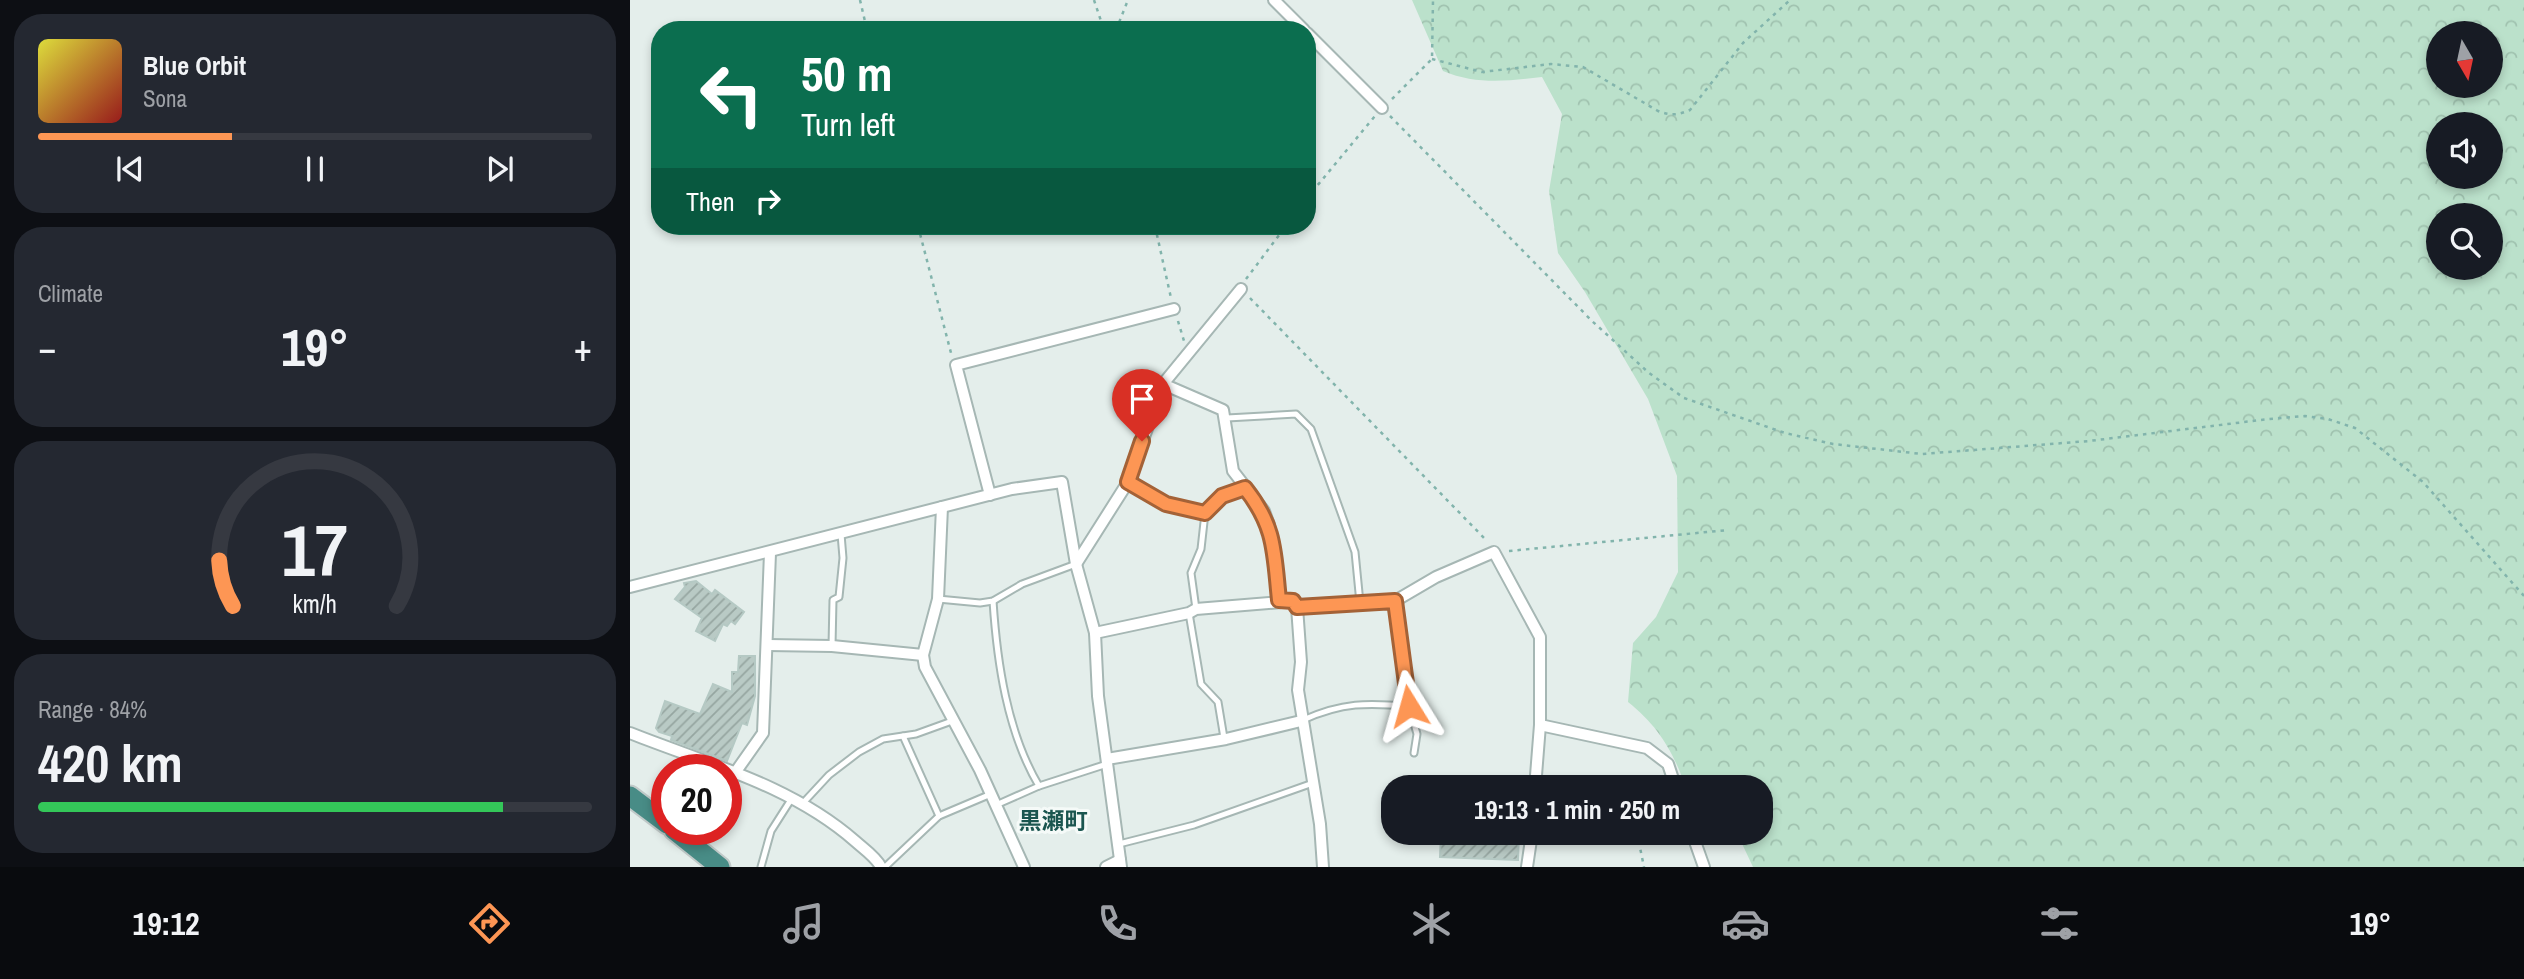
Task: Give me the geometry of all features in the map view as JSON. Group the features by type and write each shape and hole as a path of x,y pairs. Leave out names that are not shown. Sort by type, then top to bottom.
{"highway":[{"path":"630,796 651,812"},
{"path":"703,845 720,867"}],"street":[{"path":"1274,0 1296,21"},
{"path":"1316,41 1382,108"},
{"path":"1076,564 1128,482 1163,384 1241,289"},
{"path":"990,495 957,365 1174,309"},
{"path":"1163,384 1223,410 1227,418 1233,471 1264,511 1269,525 1279,600"},
{"path":"630,587 990,495 1062,482 1076,564 1095,633 1098,696 1121,863 1106,867"},
{"path":"942,507 938,599 923,655 925,667 994,800 1024,867"},
{"path":"1297,607 1395,601 1436,577 1494,552 1540,637 1540,725 1536,775"},
{"path":"742,763 762,733 770,553"},
{"path":"1095,633 1193,611 1279,600 1293,601 1297,607 1301,720 1313,783 1323,867"},
{"path":"768,645 832,646 923,655"},
{"path":"1107,761 1224,739 1301,720"},
{"path":"1540,725 1647,748 1668,764 1672,775"},
{"path":"630,733 691,754"},
{"path":"742,773 803,803 838,826 883,867"},
{"path":"1527,867 1530,845"},
{"path":"1696,845 1704,867"}],"lane":[{"path":"1227,418 1296,414 1311,429 1355,552 1360,603"},
{"path":"1128,482 1166,504 1205,513"},
{"path":"1224,739 1218,702 1201,684 1191,573 1201,549 1205,513 1222,496 1245,488"},
{"path":"832,646 833,600 839,597 843,558 841,533"},
{"path":"938,599 980,603 993,601 1022,584 1076,564"},
{"path":"993,601 995,633 1009,709 1030,771 1040,786"},
{"path":"1395,601 1409,706 1416,734 1414,753"},
{"path":"1301,720 1359,702 1409,706"},
{"path":"803,803 829,775 859,752 883,739 903,736 952,721"},
{"path":"903,736 939,816"},
{"path":"883,867 939,816 1040,786 1107,761"},
{"path":"1118,844 1194,825 1313,783"},
{"path":"761,867 771,831 792,798"}],"path":[{"path":"860,0 865,21"},
{"path":"1094,0 1101,21"},
{"path":"1120,21 1128,0"},
{"path":"1316,187 1382,108 1432,59 1433,0"},
{"path":"1432,59 1482,72 1551,64 1583,67 1669,116 1690,110 1743,43 1790,0"},
{"path":"1382,108 1592,320 1649,373 1684,398 1786,433 1833,444 1922,454 2089,441 2269,419 2305,416 2328,419 2355,428 2423,482 2524,596"},
{"path":"921,235 957,365"},
{"path":"1157,235 1188,355"},
{"path":"1280,235 1241,289 1481,531 1494,552 1728,530"},
{"path":"1639,845 1644,867"}],"green space":[{"path":"1412,0 2524,0 2524,867 1753,867 1743,845 1773,845 1773,775 1681,775 1663,740 1628,702 1633,643 1656,617 1678,572 1677,476 1648,399 1585,292 1558,253 1549,191 1562,114 1542,77 1504,81 1443,71"}],"building":[{"path":"696,581 712,594 715,590 744,612 735,624 731,621 727,626 723,624 715,641 696,631 702,618 675,599 685,587 684,583"},
{"path":"739,656 755,656 755,696 747,725 742,723 730,754 708,754 671,740 672,736 659,732 656,728 665,701 700,714 713,684 732,692 732,672 738,672"},
{"path":"1440,845 1519,845 1518,860 1440,857"}],"district":[{"name":"黒瀬町","path":"1053,820"}],"route":[{"path":"1142,441 1128,482 1166,504 1205,513 1208,507 1222,496 1245,488 1264,511 1269,525 1279,600 1293,601 1297,607 1395,601 1409,706"}]}
